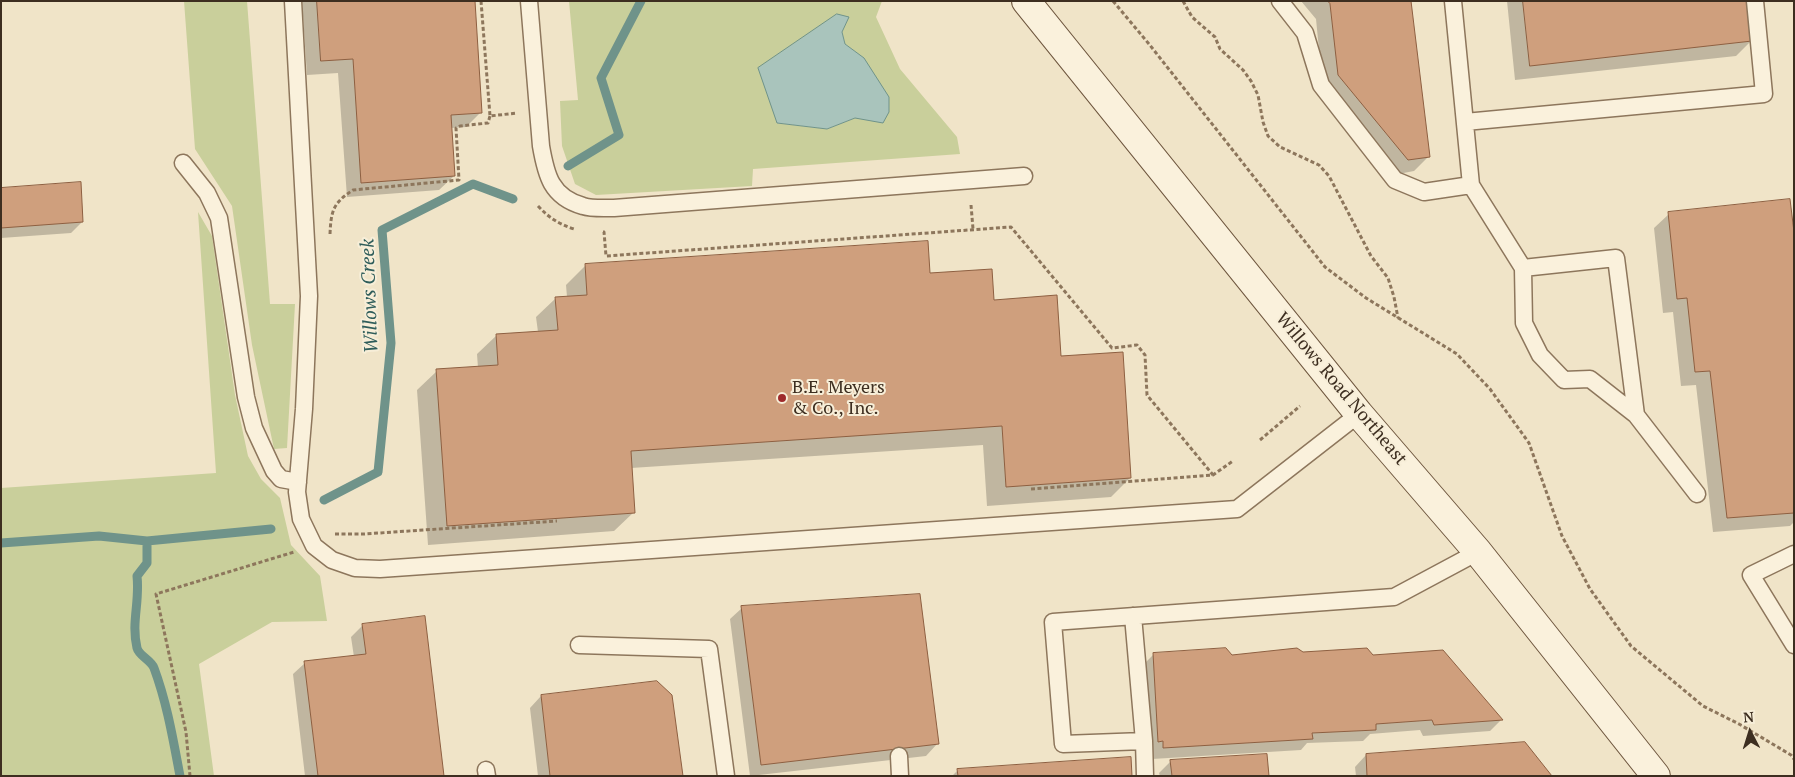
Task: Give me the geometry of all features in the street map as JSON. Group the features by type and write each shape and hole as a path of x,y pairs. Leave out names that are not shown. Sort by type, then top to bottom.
{"main road":[{"name":"Willows Road Northeast","path":"1026,1 1359,414 1478,552 1656,776"}],"lane":[{"path":"293,1 309,296 304,409 297,492 301,519 314,546 332,560 355,568 380,568 1237,509 1359,414"},
{"path":"529,1 544,168 551,185 564,199 584,207 614,208 1024,176"},
{"path":"1280,1 1305,33 1321,86 1394,180 1424,192 1471,185"},
{"path":"1453,1 1471,185 1523,268 1524,323 1540,355 1564,380 1590,379 1636,415 1697,494"},
{"path":"1465,122 1764,94 1755,1"},
{"path":"182,163 207,192 219,218 246,397 254,428 274,471 281,479 298,482"},
{"path":"1523,268 1616,258 1636,415"},
{"path":"1144,741 1063,744 1053,622 1394,596 1478,552"},
{"path":"1794,554 1751,575 1794,645"},
{"path":"1133,616 1144,741 1145,776"},
{"path":"579,645 709,649 726,776"},
{"path":"899,756 900,776"}],"path":[{"path":"330,235 331,216 334,206 342,197 353,190 459,180 456,128 488,123 490,116 481,1"},
{"path":"1113,1 1325,267 1366,298 1457,354 1490,389 1529,442 1566,544 1590,590 1631,646 1703,706 1740,724 1794,758"},
{"path":"1183,1 1192,16 1214,37 1220,49 1243,70 1251,81 1258,95 1262,122 1268,136 1280,147 1319,165 1329,176 1371,256 1388,278 1398,319"},
{"path":"490,116 518,113 519,122"},
{"path":"534,199 546,216 558,224 582,230"},
{"path":"971,205 973,229"},
{"path":"598,232 604,232 606,256 1011,227 1112,348 1137,345 1145,355 1147,395 1213,475"},
{"path":"1260,440 1300,406"},
{"path":"1032,489 1213,475 1233,461"},
{"path":"331,534 364,534 557,521"},
{"path":"190,776 186,732 156,594 314,546"}],"green space":[{"path":"184,1 247,1 270,304 295,304 287,448 274,449 252,345 232,206 195,149"},
{"path":"569,1 882,1 876,17 900,69 957,137 960,154 753,169 752,186 596,195 575,184 562,146 560,101 578,100","holes":["848,18 842,32 845,44 864,59 855,118 827,129 777,123"]},
{"path":"198,212 212,236 235,395 248,456 261,479 280,498 291,545 320,576 327,621 272,622 199,664 214,776 1,776 1,488 216,473"}],"water":[{"path":"837,14 849,17 842,32 845,44 864,58 889,97 889,112 883,123 855,118 827,129 777,123 758,68"}],"building":[{"path":"317,1 475,1 482,113 451,115 455,176 361,183 353,59 321,61"},
{"path":"1328,1 1411,1 1430,157 1408,160 1338,75 1330,4"},
{"path":"1523,1 1747,1 1752,41 1530,66"},
{"path":"81,182 83,222 1,228 1,188"},
{"path":"1790,199 1794,232 1794,513 1727,518 1710,371 1695,372 1687,298 1677,299 1668,212"},
{"name":"B.E. Meyers & Co., Inc.","path":"928,241 930,273 992,269 994,300 1057,295 1061,356 1123,352 1131,478 1006,487 1002,426 631,451 635,513 447,526 436,369 498,365 496,334 558,330 555,297 587,295 585,264"},
{"path":"920,594 939,744 761,765 741,606"},
{"path":"425,616 444,776 318,776 304,661 366,654 362,624"},
{"path":"1226,648 1232,655 1297,648 1303,652 1367,648 1373,655 1443,650 1503,720 1434,725 1432,720 1376,724 1376,730 1312,733 1313,739 1163,748 1163,741 1158,742 1153,653"},
{"path":"657,681 672,695 683,776 550,776 541,695"},
{"path":"1525,742 1552,776 1367,776 1366,754"},
{"path":"1267,754 1269,776 1172,776 1170,760"},
{"path":"1131,757 1132,776 958,776 957,769"}],"waterway":[{"name":"Willows Creek","path":"568,166 619,135 601,78 641,1"},
{"name":"Willows Creek","path":"324,500 378,472 391,343 382,230 473,184 513,199"},
{"name":"Willows Creek","path":"1,543 99,536 147,541 271,529"},
{"path":"147,541 147,563 137,576 135,639 138,651 152,665 159,681 180,776"}],"place":[{"name":"B.E. Meyers & Co., Inc.","path":"782,398"}]}
